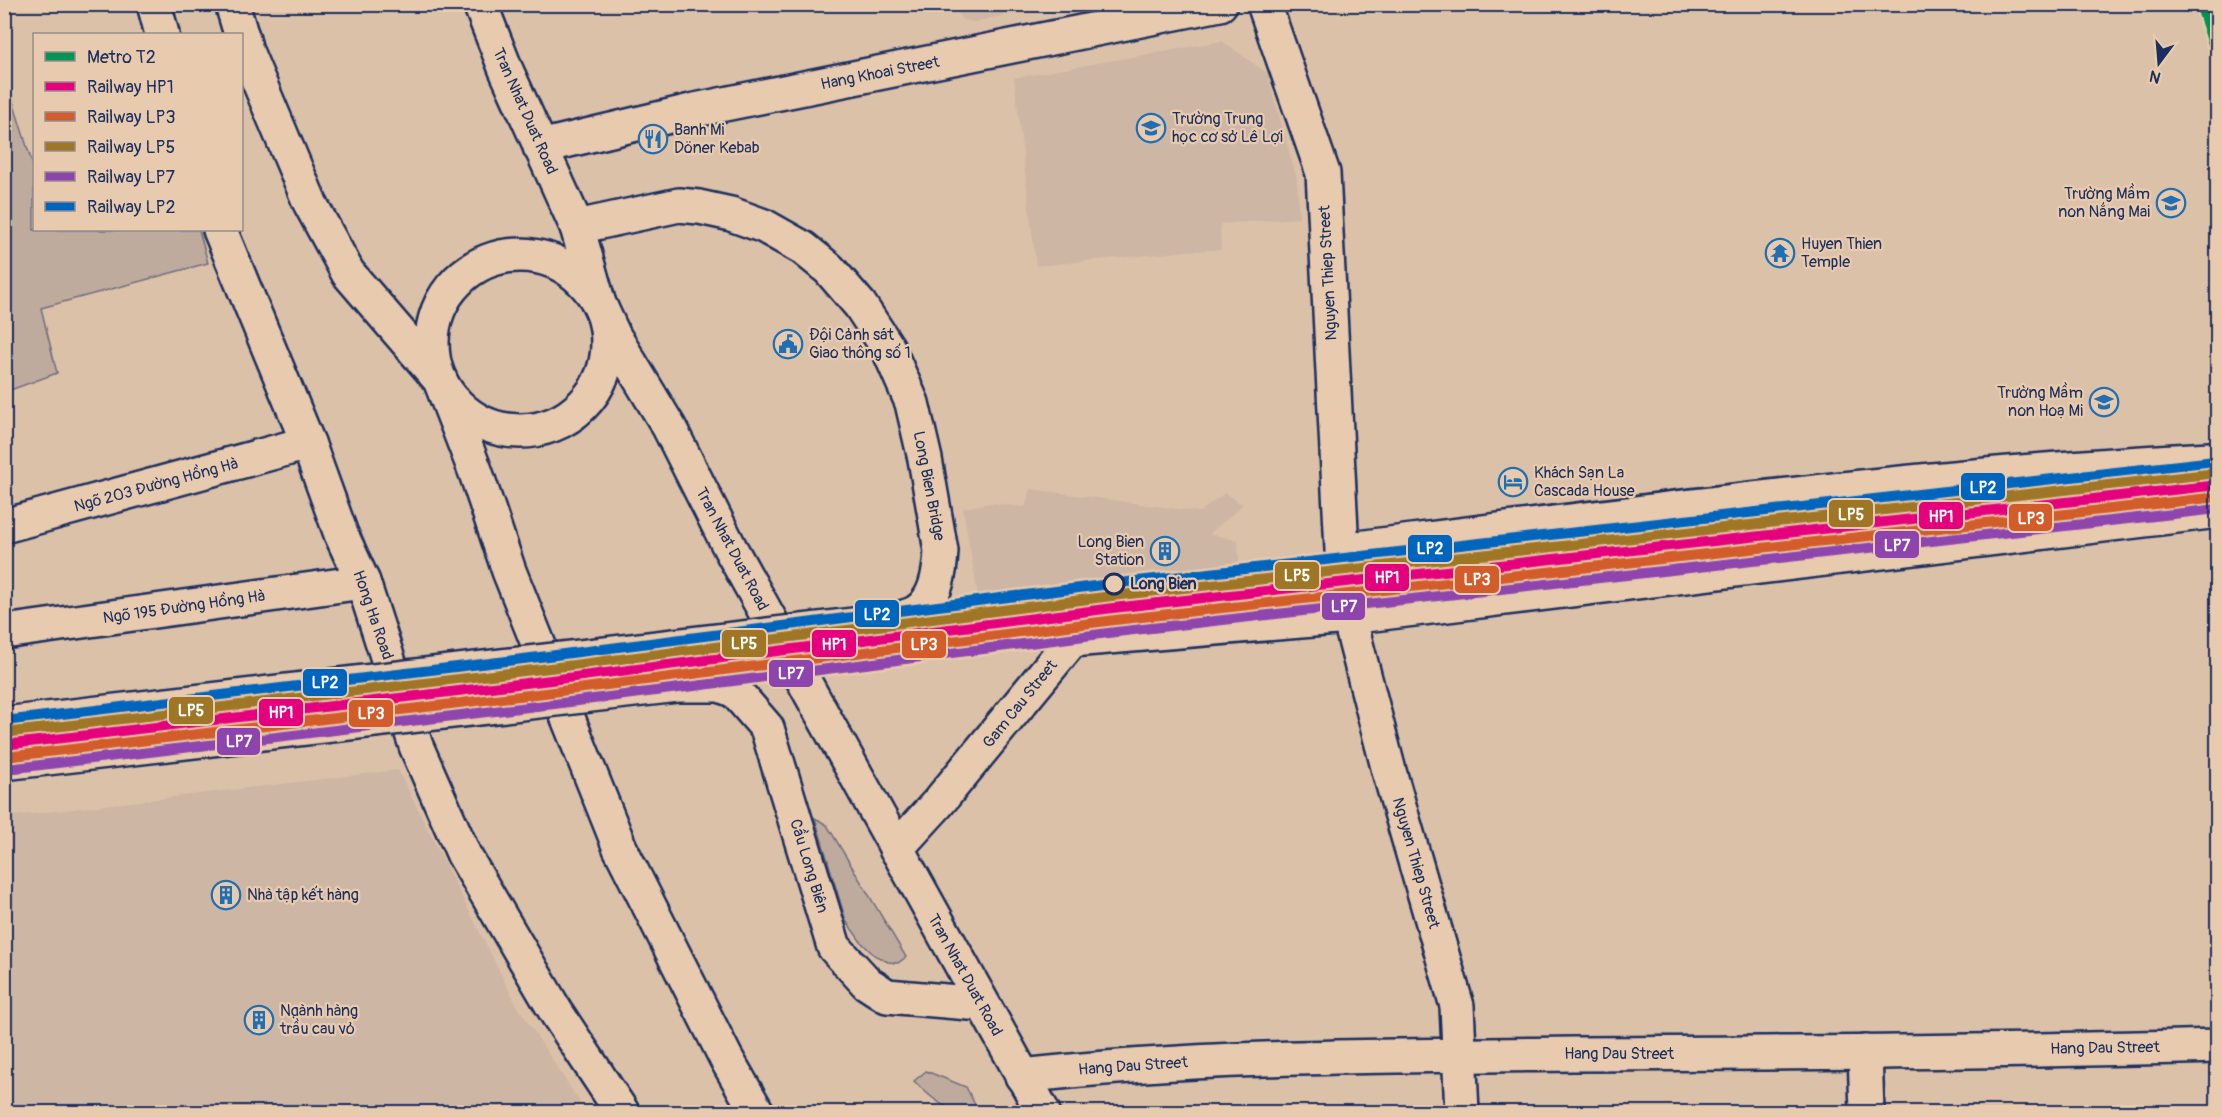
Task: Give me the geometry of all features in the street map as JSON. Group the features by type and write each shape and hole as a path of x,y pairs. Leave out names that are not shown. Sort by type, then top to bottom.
{"street":[{"path":"154,4 162,33"},
{"path":"232,4 240,33"},
{"name":"Tran Nhat Duat Road","path":"480,4 506,70 577,227 599,304 614,336 669,427 730,548 1043,1113"},
{"name":"Hang Khoai Street","path":"540,147 695,110 1220,4"},
{"name":"Nguyen Thiep Street","path":"1264,4 1323,173 1342,550 1672,508 2094,465 2210,459"},
{"path":"243,41 310,203 348,273 440,380 453,400 470,416 492,426 515,431 538,429 561,422 580,408 596,390 605,369 609,348 599,304 587,285 570,271 550,261 528,255 505,256 484,263 465,274 449,291 438,311 433,333 433,357 440,380 476,473 509,571 620,848 726,1058 757,1113"},
{"name":"Long Bien Bridge","path":"4,724 896,620 918,611 932,594 941,564 941,551 925,459 912,403 888,348 860,305 829,269 803,248 764,226 731,214 699,207 679,205 577,227"},
{"name":"Hong Ha Road","path":"219,231 308,443 341,534 363,582 416,746 464,855 556,1012 622,1113"},
{"name":"Ngõ 203 Đường Hồng Hà","path":"4,526 308,443"},
{"name":"Gam Cau Street","path":"896,849 938,803 1072,640 1349,617 2217,511"},
{"name":"Ngõ 195 Đường Hồng Hà","path":"4,632 363,582"},
{"name":"Nguyen Thiep Street","path":"1349,617 1389,771 1456,1006 1462,1113"},
{"name":"Cầu Long Biên","path":"4,764 678,685 720,685 735,691 767,728 834,947 867,983 887,996 981,1004"},
{"name":"Hang Dau Street","path":"1022,1076 1112,1066 1373,1055 1865,1052 2217,1046"},
{"path":"1865,1052 1867,1113"}],"shaded area":[{"path":"956,5 1052,5 973,22 961,19"},
{"name":"Trường Trung học cơ sở Lê Lợi","path":"1222,41 1267,73 1297,179 1299,218 1220,224 1221,250 1188,251 1036,266 1014,78"},
{"path":"10,92 33,166 33,231 199,231 208,263 41,308 57,373 5,392 4,94"},
{"path":"1031,489 1200,512 1225,493 1243,505 1209,534 1238,540 1240,582 981,613 963,508 990,503 1025,507"},
{"path":"398,770 515,1002 586,1112 5,1112 5,817"},
{"path":"815,818 827,825 906,957 898,963 888,962 874,955 846,921"},
{"path":"926,1071 966,1087 978,1111 950,1109 927,1094 914,1081"}],"tunnel":[{"path":"1342,550 1349,617"}],"metro line":[{"name":"T2","path":"2200,4 2218,59"}],"rail line":[{"name":"LP2","path":"4,721 548,656 1110,584 2215,461"},
{"name":"LP5","path":"4,733 550,668 1112,596 2217,473"},
{"name":"HP1","path":"4,745 551,680 1113,608 2218,485"},
{"name":"LP3","path":"5,757 553,692 1115,620 2218,497"},
{"name":"LP7","path":"7,769 554,704 1116,632 2218,509"}],"place":[{"name":"Trường Trung học cơ sở Lê Lợi","path":"1151,128"},
{"name":"Banh Mi Döner Kebab","path":"653,139"},
{"name":"Trường Mầm non Nắng Mai","path":"2171,203"},
{"name":"Huyen Thien Temple","path":"1780,253"},
{"name":"Đội Cảnh sát Giao thông số 1","path":"788,344"},
{"name":"Trường Mầm non Hoạ Mi","path":"2104,402"},
{"name":"Khách Sạn La Cascada House","path":"1513,482"},
{"name":"Long Bien Station","path":"1165,551"},
{"name":"Long Bien","path":"1114,584"},
{"name":"Nhà tập kết hàng","path":"226,895"},
{"name":"Ngành hàng trầu cau vỏ","path":"259,1020"}]}
